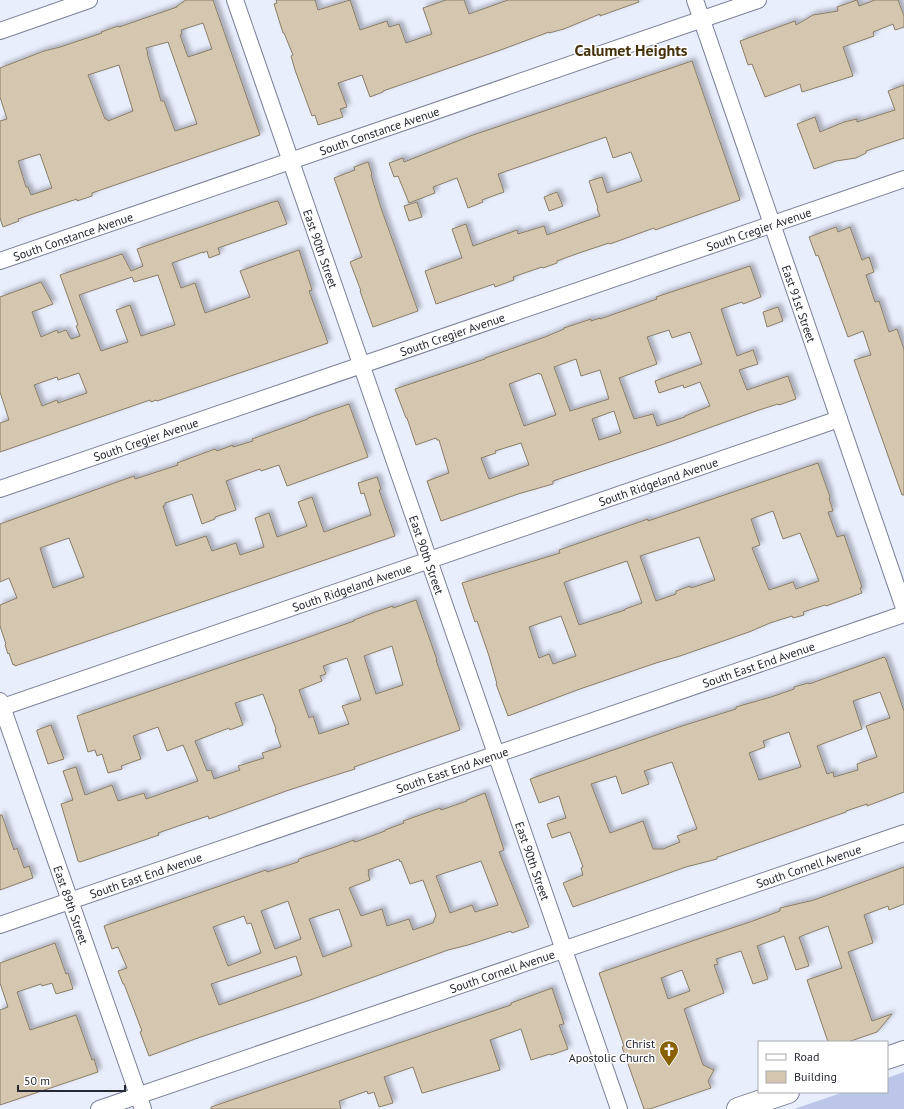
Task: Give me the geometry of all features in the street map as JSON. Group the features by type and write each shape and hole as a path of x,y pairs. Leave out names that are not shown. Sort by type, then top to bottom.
{"highway":[{"path":"888,1058 904,1052"},
{"path":"738,1109 785,1093"}],"street":[{"path":"0,31 89,0"},
{"name":"East 90th Street","path":"235,0 619,1109"},
{"name":"East 91st Street","path":"695,0 904,608"},
{"name":"South Constance Avenue","path":"0,261 758,0"},
{"name":"South Cregier Avenue","path":"0,489 904,179"},
{"name":"South Ridgeland Avenue","path":"1,705 839,419"},
{"name":"South East End Avenue","path":"0,925 904,614"},
{"name":"East 89th Street","path":"1,705 141,1102"},
{"name":"South Cornell Avenue","path":"99,1109 141,1102 563,950 904,833"}],"shaded area":[{"path":"904,1072 904,1109 794,1109 841,1093 888,1093 888,1078"}],"building":[{"path":"186,0 213,0 260,135 92,193 92,196 77,201 77,199 18,219 19,221 3,227 0,218 0,121 7,119 0,97 0,68 44,51 102,33 101,32 177,6","holes":["203,23 212,49 188,57 180,35 182,34 181,30","168,42 197,124 175,131 164,101 161,101 146,48","119,65 133,111 108,121 105,119 88,75","40,154 52,188 31,195 28,187 26,187 18,161"]},
{"path":"276,0 315,0 318,10 350,0 360,30 387,21 389,27 399,24 406,43 432,34 423,8 446,0 464,0 469,14 508,0 638,0 639,2 600,16 600,14 564,29 549,32 383,91 370,97 362,75 338,83 347,107 340,109 343,117 318,125 315,115 312,116 295,70 291,56 293,55 283,33 274,4 277,3"},
{"path":"857,0 859,6 875,0 898,0 904,16 904,27 895,30 893,24 873,32 874,36 843,47 853,76 802,92 800,84 765,97 752,64 748,65 740,41 795,21 796,25 813,15 838,11 837,7"},
{"path":"692,61 740,200 655,230 654,228 610,244 609,243 579,253 557,261 557,263 513,277 514,280 495,287 494,284 436,304 425,271 462,258 452,229 466,224 473,246 517,230 518,234 544,226 547,235 600,216 589,181 602,177 607,193 642,181 631,152 613,158 606,137 498,174 504,192 482,200 483,202 468,208 457,178 433,187 435,193 409,203 398,176 394,177 389,163 403,158 404,162 473,135"},
{"path":"904,85 904,138 866,151 866,153 856,158 836,161 814,169 797,124 815,117 820,132 844,122 857,119 857,122 895,110 888,91"},
{"path":"368,162 381,208 418,311 373,327 350,262 362,257 334,178 355,170 354,167"},
{"path":"557,192 563,206 549,211 544,197"},
{"path":"278,201 287,224 218,248 220,254 209,258 207,251 172,263 181,288 195,283 205,313 250,297 240,271 299,250 312,290 309,291 328,343 157,401 151,402 150,400 0,452 0,423 9,420 0,392 0,297 41,282 53,304 32,312 41,337 57,330 58,333 66,330 71,339 80,336 76,326 78,325 60,275 122,254 131,271 143,266 137,249","holes":["158,275 175,325 141,336 130,305 116,310 128,342 101,351 79,295 132,277 134,282","79,373 87,393 58,403 57,400 42,406 34,385 57,377 58,380"]},
{"path":"417,202 422,217 409,221 404,206"},
{"path":"836,227 838,232 850,227 862,260 869,257 874,272 866,275 875,302 879,301 889,332 897,329 904,349 904,495 902,495 854,360 871,355 863,331 848,337 818,255 816,256 809,237"},
{"path":"750,266 761,297 743,304 742,302 721,309 737,356 753,350 758,364 739,370 747,390 788,376 796,399 759,410 553,481 553,484 518,494 441,521 427,481 449,473 439,440 436,438 416,445 395,389 485,359 545,337 564,328 591,319 591,321 600,319 657,299 656,297","holes":["669,330 672,338 690,332 702,364 655,381 659,393 683,385 684,388 700,382 710,406 685,417 657,426 653,414 634,419 619,378 657,364 647,337","576,359 581,376 600,370 609,399 570,411 554,367","539,373 541,374 556,415 524,426 509,384","614,411 621,433 599,440 592,419","521,443 529,465 489,479 481,458 496,453 495,451"]},
{"path":"778,307 783,321 767,327 763,312"},
{"path":"349,404 368,457 287,486 279,465 261,471 260,469 226,481 236,510 215,517 215,519 202,524 192,494 165,503 163,506 176,546 206,536 212,551 236,543 240,555 264,547 255,518 269,513 277,537 305,527 307,526 298,502 312,497 324,532 371,515 364,493 361,494 358,483 377,477 381,489 379,490 395,536 15,666 14,664 13,665 5,645 6,644 0,626 0,605 17,598 9,578 0,582 0,524 134,476 135,479 178,465 177,463 215,449 217,451 233,445 233,447 253,441 252,439","holes":["69,538 84,577 53,588 40,548"]},
{"path":"818,463 830,497 833,511 828,512 837,537 844,535 862,587 860,588 862,593 826,606 825,605 803,612 804,615 793,618 792,616 770,623 749,632 680,656 580,689 508,716 496,684 489,656 477,621 475,622 462,583 560,553 559,550 648,519 648,521","holes":["773,511 783,539 800,533 819,581 796,589 793,582 769,590 752,548 760,545 751,519","699,537 715,580 691,588 690,586 676,591 676,594 656,601 640,556","627,561 642,603 579,625 564,583","561,616 576,656 553,664 549,654 539,658 529,627"]},
{"path":"416,600 460,730 354,767 355,769 289,790 209,819 208,816 158,833 159,835 80,862 78,861 61,804 73,800 63,771 76,767 85,795 112,785 118,801 144,793 146,799 198,781 183,745 167,751 158,727 133,736 141,759 121,766 122,769 108,773 102,754 97,756 95,750 88,752 77,716 295,642 375,612 393,606 393,608","holes":["392,646 403,685 376,694 364,656","347,658 361,700 342,706 349,724 319,734 313,716 309,718 299,690 322,681 320,676 326,674 323,666","263,694 281,747 262,753 264,758 238,766 240,770 214,779 211,770 207,771 195,741 229,728 230,730 243,725 235,703"]},
{"path":"884,657 886,659 904,711 904,792 717,857 717,859 686,867 573,907 563,883 583,875 581,868 583,867 570,832 552,838 547,824 566,818 559,796 539,803 530,779 682,726 736,709 736,707 794,689 794,687 809,684","holes":["880,692 890,718 866,726 877,757 857,764 858,770 834,777 833,772 827,774 817,746 862,729 853,701","789,732 801,767 759,780 749,753 765,747 763,741","672,762 697,829 677,836 680,842 663,849 653,849 643,821 610,833 591,784 616,776 622,794 649,784 644,771"]},
{"path":"51,725 64,759 48,764 37,730"},
{"path":"485,793 504,850 499,852 529,927 448,950 149,1056 140,1032 142,1031 118,971 127,968 118,947 112,949 104,926 266,870 267,872 298,862 299,859 354,840 354,842 358,841 404,823 403,821 440,808 441,810","holes":["399,859 410,884 423,880 436,915 433,923 413,930 409,919 387,926 382,909 361,916 349,888 370,880 368,870","481,861 498,905 475,912 472,905 450,913 436,876","288,901 301,939 275,949 261,911","339,909 352,946 323,957 309,919","244,916 247,924 251,923 261,953 228,966 213,927","296,956 302,975 219,1005 211,984"]},
{"path":"0,815 2,815 14,850 17,848 24,868 29,866 33,878 0,890"},
{"path":"904,867 904,904 889,910 888,906 864,915 873,943 848,952 872,1021 892,1014 877,1032 851,1041 828,1041 807,980 842,968 828,926 799,937 809,966 796,970 784,936 757,946 768,979 753,984 741,951 716,959 718,964 714,965 724,993 684,1009 703,1065 714,1070 708,1081 711,1088 650,1109 644,1109 622,1047 624,1046 599,973 750,922 780,911 780,908 814,900","holes":["682,970 690,991 668,999 661,978"]},
{"path":"55,943 73,989 56,994 52,983 42,986 41,984 17,992 30,1030 76,1015 92,1060 94,1059 98,1072 0,1105 0,1010 8,1007 0,983 0,963"},
{"path":"552,988 564,1024 559,1025 568,1049 531,1060 521,1029 490,1040 500,1070 422,1093 413,1067 384,1077 393,1103 379,1107 374,1092 368,1094 367,1091 339,1101 341,1109 211,1109 211,1107 511,1005 511,1003"}],"place":[{"name":"Christ Apostolic Church","path":"669,1067"}],"district":[{"name":"Calumet Heights","path":"631,50"}]}
